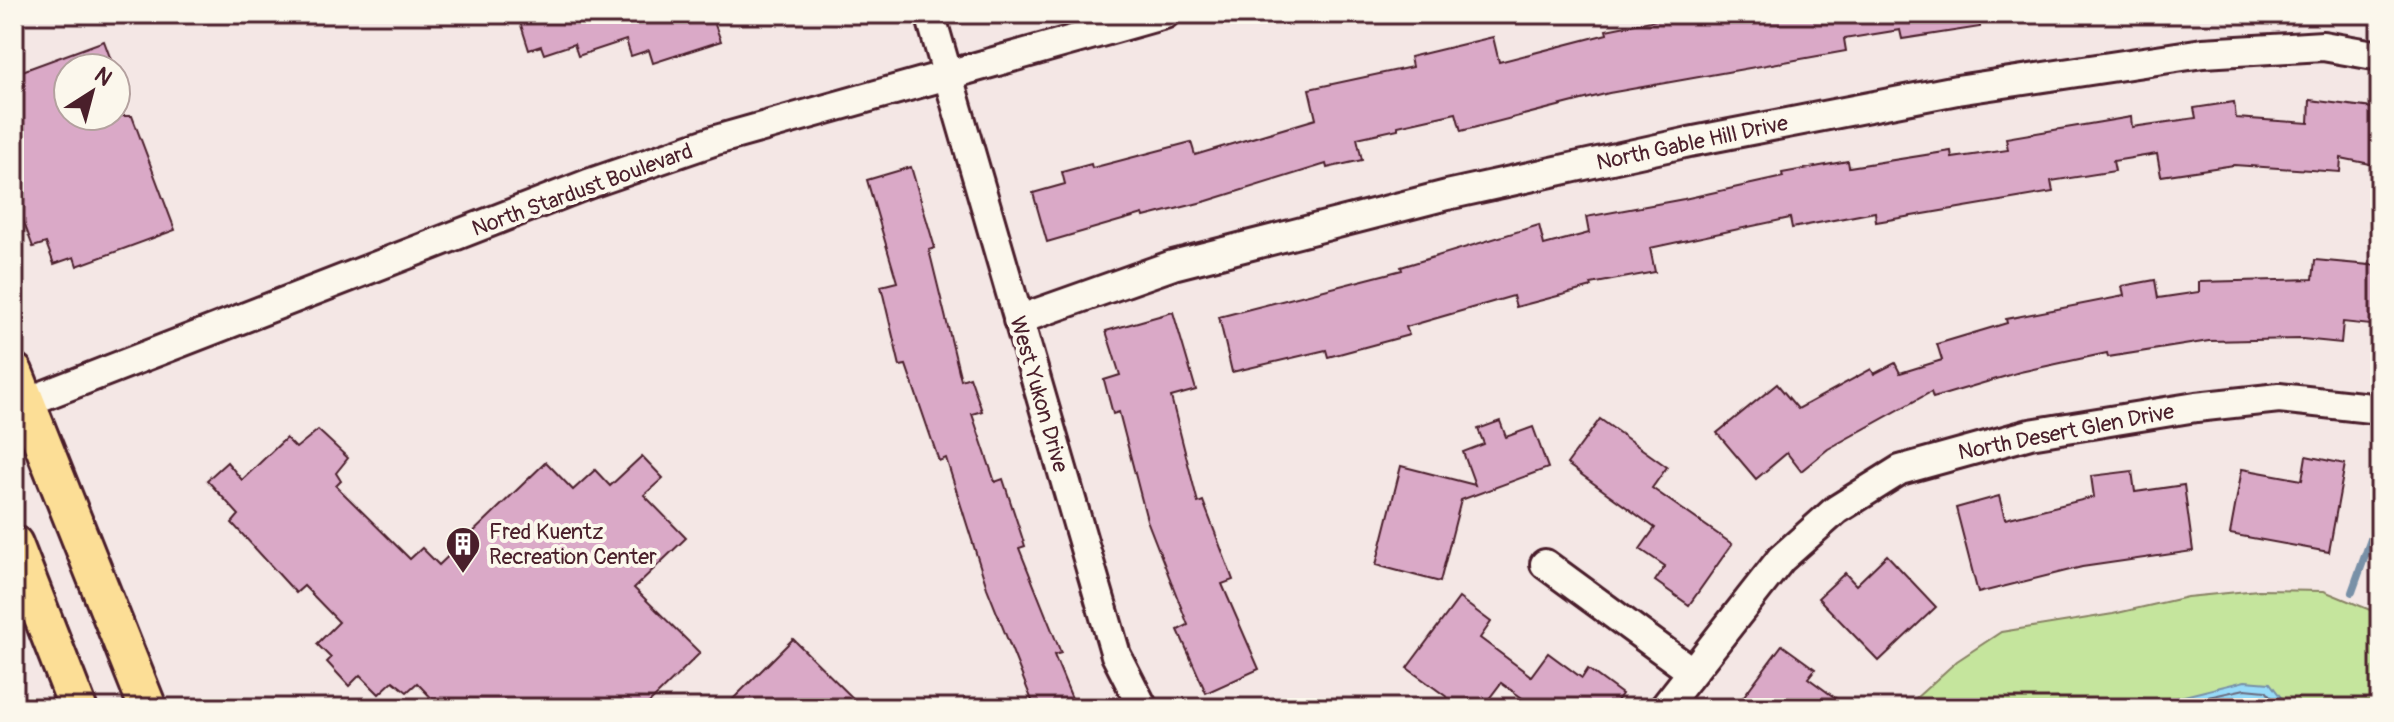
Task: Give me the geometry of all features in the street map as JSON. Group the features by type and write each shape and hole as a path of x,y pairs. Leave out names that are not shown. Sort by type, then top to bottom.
{"main road":[{"path":"18,393 148,708"},
{"path":"14,544 78,708"}],"street":[{"name":"West Yukon Drive","path":"930,14 1116,655 1143,708"},
{"name":"North Stardust Boulevard","path":"18,393 716,140 1165,14"},
{"name":"North Gable Hill Drive","path":"1018,320 1173,265 1447,195 1689,142 1957,90 2203,53 2323,46 2380,56"},
{"name":"North Desert Glen Drive","path":"1664,708 1781,559 1836,510 1900,470 2030,434 2196,407 2279,398 2380,409"},
{"path":"1545,564 1691,671"}],"green space":[{"path":"2258,590 2324,591 2380,614 2380,708 1905,708 1957,661 2001,632 2113,614 2187,597"}],"water":[{"path":"2245,681 2270,683 2289,708 2099,708 2103,703 2172,699"}],"building":[{"path":"528,14 711,14 721,41 653,63 649,50 631,56 626,40 578,56 574,44 544,54 541,46 529,50 520,22 529,19"},
{"path":"1686,14 1979,14 1980,27 1902,39 1900,30 1844,39 1846,51 1609,93 1461,131 1456,113 1398,126 1398,129 1357,138 1362,160 1327,168 1326,164 1207,201 1144,217 1143,214 1047,242 1033,193 1065,184 1062,172 1091,164 1092,168 1191,142 1195,155 1316,119 1309,89 1412,67 1410,57 1493,37 1499,62 1607,34 1606,30"},
{"path":"104,41 108,52 74,52"},
{"path":"52,60 52,132 132,132 132,116 175,230 77,266 74,257 54,264 46,243 33,247 14,196 14,192 21,189 14,170 14,74"},
{"path":"2310,100 2380,109 2380,166 2341,158 2340,172 2234,165 2161,176 2157,154 2113,161 2115,171 2051,181 2053,192 1876,222 1875,212 1792,228 1790,218 1650,248 1655,272 1591,284 1592,287 1516,307 1513,296 1406,327 1409,335 1328,357 1326,350 1232,372 1219,317 1402,270 1401,267 1539,225 1544,245 1589,233 1586,217 1783,177 1782,173 1848,161 1849,167 1951,151 1952,158 2008,150 2006,138 2131,117 2132,127 2196,118 2194,108 2234,102 2236,118 2309,123"},
{"path":"911,167 935,248 929,250 961,380 970,377 982,411 972,414 995,482 1003,479 1025,546 1019,548 1061,653 1054,655 1076,708 1035,708 987,588 946,458 939,461 906,365 900,366 881,286 897,282 867,180"},
{"path":"2315,260 2380,266 2380,326 2343,322 2341,343 2302,339 2209,341 2108,357 2107,353 2020,372 1933,398 1931,392 1828,449 1801,471 1787,453 1756,479 1717,433 1777,384 1798,409 1871,369 1874,374 1895,363 1900,373 1942,360 1937,344 2007,323 2006,319 2124,296 2122,286 2155,280 2158,298 2199,292 2199,282 2313,279"},
{"path":"1173,312 1196,390 1171,397 1198,503 1203,501 1233,580 1222,584 1259,669 1206,693 1178,630 1188,625 1147,520 1119,412 1113,414 1104,380 1120,375 1106,331"},
{"path":"1600,419 1667,467 1652,488 1732,544 1689,605 1655,581 1665,566 1640,549 1655,528 1567,464"},
{"path":"1500,421 1506,437 1533,427 1548,468 1461,500 1440,582 1376,565 1401,466 1475,485 1463,452 1484,444 1478,429"},
{"name":"Fred Kuentz Recreation Center","path":"318,430 348,458 336,473 341,481 336,486 410,559 422,548 439,565 546,462 573,490 595,470 610,486 642,456 663,478 644,495 686,538 634,588 700,653 644,708 441,708 417,683 407,692 393,681 379,694 360,675 349,686 327,662 331,658 317,644 339,622 304,586 296,593 232,523 239,515 207,480 227,462 242,480 286,438 296,448"},
{"path":"2306,456 2345,464 2329,552 2230,534 2242,469 2302,480"},
{"path":"2132,471 2135,492 2184,485 2193,551 2082,567 1978,593 1956,508 1999,496 2005,519 2094,497 2091,476"},
{"path":"1887,555 1936,607 1879,661 1818,598 1845,573 1856,585"},
{"path":"1459,598 1491,622 1480,638 1531,676 1548,653 1582,678 1588,669 1622,694 1612,708 1536,708 1501,683 1482,708 1462,708 1407,668"},
{"path":"793,639 863,708 724,708"},
{"path":"1782,645 1815,669 1808,678 1849,708 1735,708"}],"waterway":[{"path":"2352,592 2380,514"}],"place":[{"name":"Fred Kuentz Recreation Center","path":"463,575"}]}
